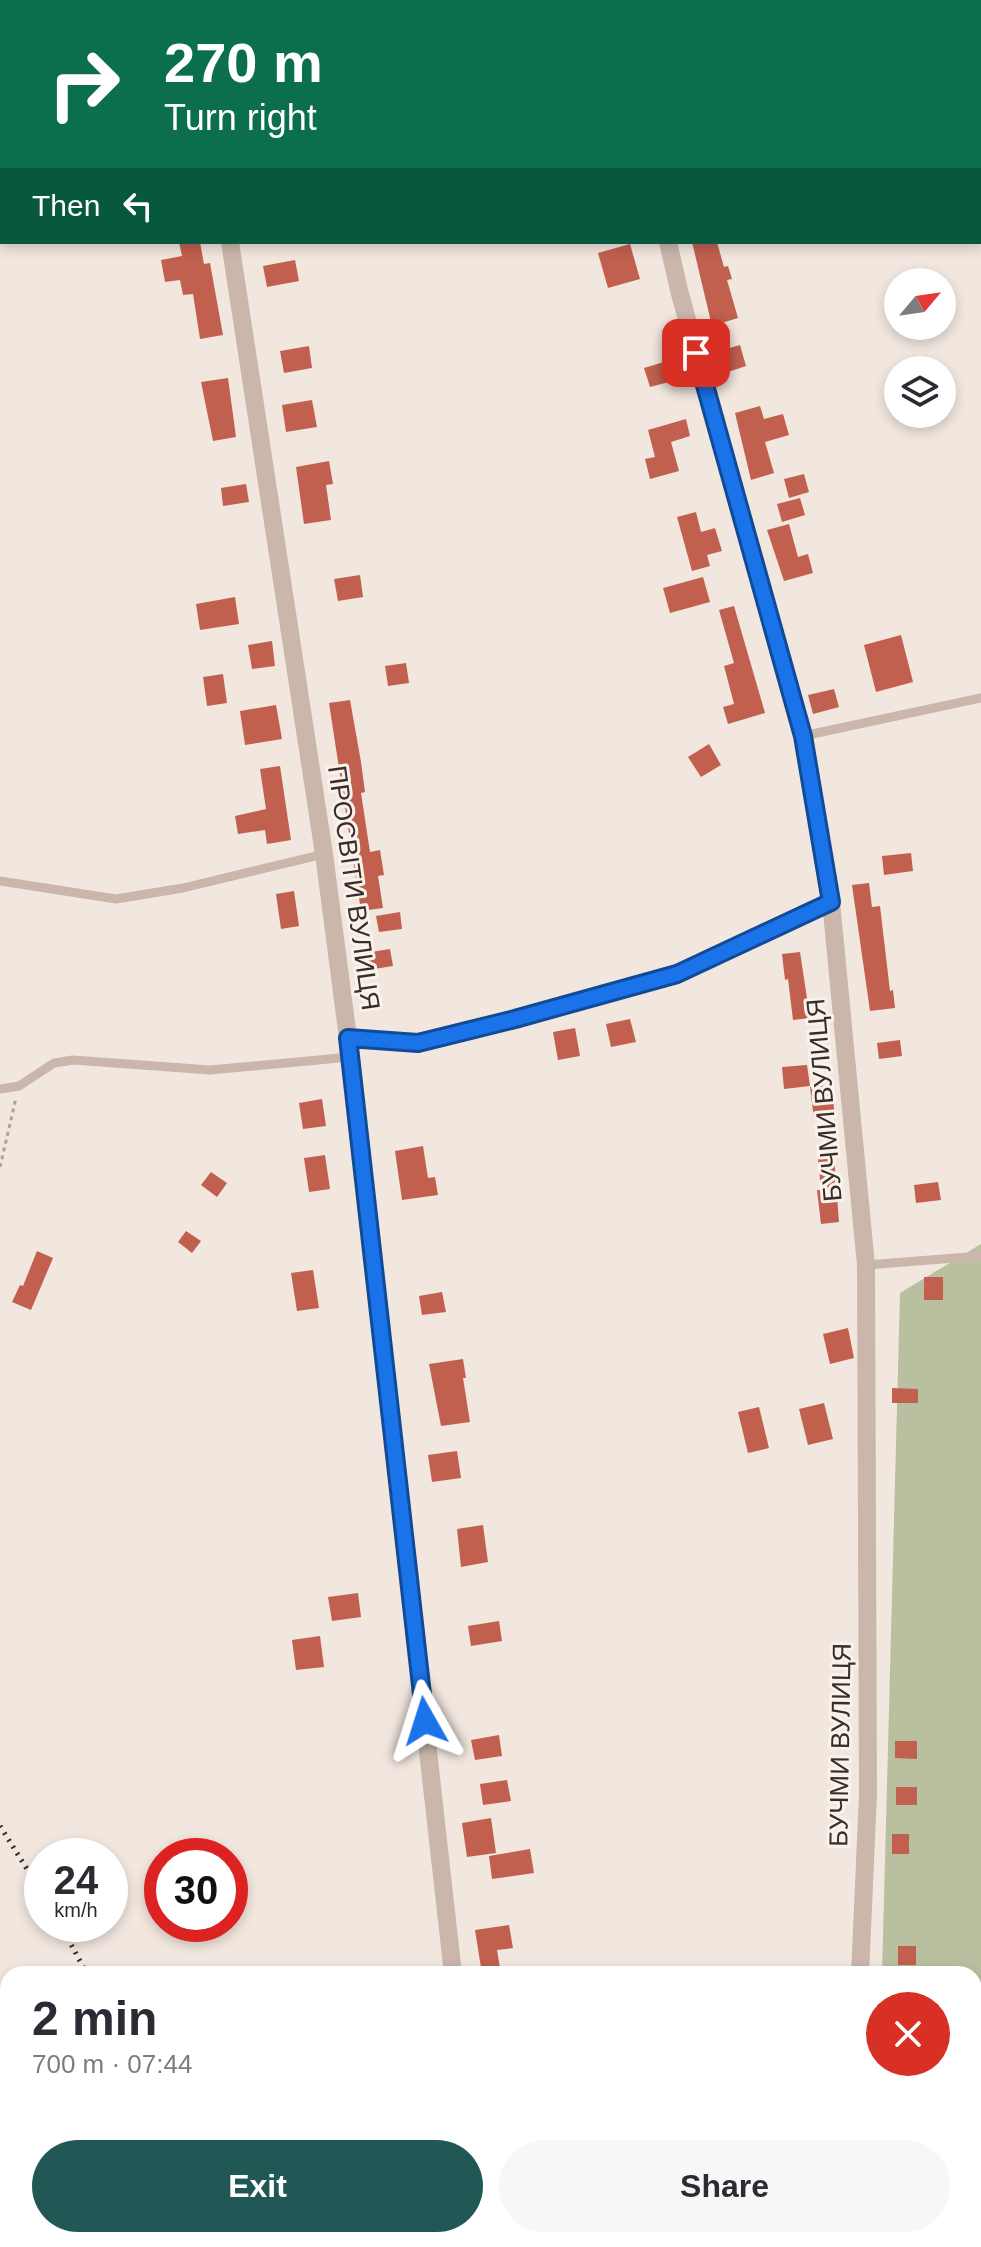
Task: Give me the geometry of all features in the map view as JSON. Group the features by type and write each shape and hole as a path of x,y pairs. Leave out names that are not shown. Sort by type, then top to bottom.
{"street":[{"name":"ПРОСВІТИ ВУЛИЦЯ","path":"230,244 324,854 348,1038 452,1966"},
{"name":"БУЧМИ ВУЛИЦЯ","path":"668,244 688,325 803,736 831,902 866,1265 868,1795 860,1966"}],"lane":[{"path":"803,736 981,698"},
{"path":"0,881 116,899 183,888 324,854"},
{"path":"348,1038 418,1043 662,979 831,902"},
{"path":"0,1089 19,1086 54,1063 73,1060 210,1070 350,1057"},
{"path":"866,1265 981,1256"}],"path":[{"path":"0,1167 19,1086"}],"green space":[{"path":"981,1244 981,1966 882,1966 900,1293"}],"building":[{"path":"179,244 200,244 204,264 210,263 223,335 200,339 193,294 183,295 180,280 165,282 161,260 182,256"},
{"path":"630,244 640,279 608,288 598,253"},
{"path":"692,244 718,244 724,267 728,266 732,279 727,280 738,318 712,326"},
{"path":"295,260 299,281 267,287 263,266"},
{"path":"740,345 746,366 725,373 719,351"},
{"path":"309,346 312,368 284,373 280,351"},
{"path":"667,361 673,381 650,387 644,368"},
{"path":"228,378 236,437 213,441 201,382"},
{"path":"312,400 317,427 286,432 282,405"},
{"path":"760,406 764,419 783,414 789,435 765,442 774,473 751,480 735,413"},
{"path":"686,419 690,436 671,442 679,471 650,479 645,459 655,457 648,430"},
{"path":"329,461 333,484 326,485 331,520 304,524 296,467"},
{"path":"804,474 809,492 789,498 784,479"},
{"path":"246,484 249,502 223,506 221,488"},
{"path":"800,498 805,515 782,522 777,504"},
{"path":"696,512 701,532 715,528 722,551 707,555 710,566 692,571 677,517"},
{"path":"789,524 798,557 808,554 813,573 784,581 767,530"},
{"path":"360,575 363,597 338,601 334,579"},
{"path":"703,577 710,602 670,613 663,588"},
{"path":"235,597 239,624 200,630 196,604"},
{"path":"734,606 765,713 728,724 723,707 734,704 724,666 734,663 719,610"},
{"path":"901,635 913,682 876,692 864,645"},
{"path":"272,641 275,666 252,669 248,645"},
{"path":"406,663 409,683 388,686 385,666"},
{"path":"223,674 227,703 207,706 203,677"},
{"path":"834,689 839,707 813,714 808,695"},
{"path":"350,700 365,792 361,793 370,852 380,850 384,875 378,876 383,908 361,911 329,703"},
{"path":"276,705 282,739 245,745 240,711"},
{"path":"709,744 721,765 701,777 688,757"},
{"path":"280,766 291,840 267,844 265,830 238,834 235,816 266,809 260,769"},
{"path":"911,853 913,871 884,875 882,856"},
{"path":"869,883 872,907 880,906 890,991 893,990 895,1008 870,1011 852,885"},
{"path":"294,891 299,926 281,929 276,894"},
{"path":"400,912 402,929 379,932 376,916"},
{"path":"390,949 393,966 368,970 365,953"},
{"path":"800,952 810,1018 793,1020 782,954"},
{"path":"630,1019 636,1042 611,1047 606,1024"},
{"path":"575,1028 580,1056 558,1060 553,1032"},
{"path":"900,1040 902,1056 879,1059 877,1043"},
{"path":"807,1065 810,1086 784,1089 782,1067"},
{"path":"831,1085 835,1116 814,1119 810,1087"},
{"path":"322,1099 326,1126 303,1129 299,1103"},
{"path":"423,1146 428,1178 435,1177 438,1195 402,1200 395,1151"},
{"path":"325,1155 330,1189 309,1192 304,1158"},
{"path":"834,1156 839,1222 821,1224 817,1190 821,1190 818,1158"},
{"path":"211,1172 227,1183 217,1197 201,1185"},
{"path":"938,1182 941,1200 916,1203 914,1185"},
{"path":"186,1231 201,1241 192,1253 178,1242"},
{"path":"37,1251 53,1258 31,1310 12,1302 20,1285 23,1286"},
{"path":"313,1270 319,1308 297,1311 291,1273"},
{"path":"924,1277 943,1277 943,1300 924,1300"},
{"path":"442,1292 446,1312 422,1315 419,1296"},
{"path":"848,1328 854,1358 830,1364 823,1334"},
{"path":"463,1359 470,1422 441,1426 429,1364"},
{"path":"892,1388 918,1389 918,1403 892,1403"},
{"path":"824,1403 833,1439 808,1445 799,1409"},
{"path":"759,1407 769,1448 748,1453 738,1412"},
{"path":"457,1451 461,1478 432,1482 428,1455"},
{"path":"483,1525 488,1562 461,1567 457,1529"},
{"path":"358,1593 361,1617 332,1621 328,1597"},
{"path":"499,1621 502,1641 471,1646 468,1626"},
{"path":"320,1636 324,1667 296,1670 292,1640"},
{"path":"499,1735 502,1756 475,1760 471,1740"},
{"path":"895,1741 917,1741 917,1759 895,1758"},
{"path":"507,1780 511,1801 483,1805 480,1784"},
{"path":"896,1787 917,1787 917,1805 896,1805"},
{"path":"491,1818 496,1853 467,1857 462,1823"},
{"path":"892,1834 909,1834 909,1854 892,1854"},
{"path":"530,1849 534,1873 492,1879 489,1856"},
{"path":"509,1925 513,1948 497,1950 500,1966 481,1966 475,1930"},
{"path":"898,1946 916,1946 916,1965 898,1965"}],"railway":[{"path":"0,1826 24,1864"},
{"path":"70,1942 83,1966"}],"route":[{"path":"425,1721 348,1038 418,1043 677,974 831,902 803,736 696,353"}]}
